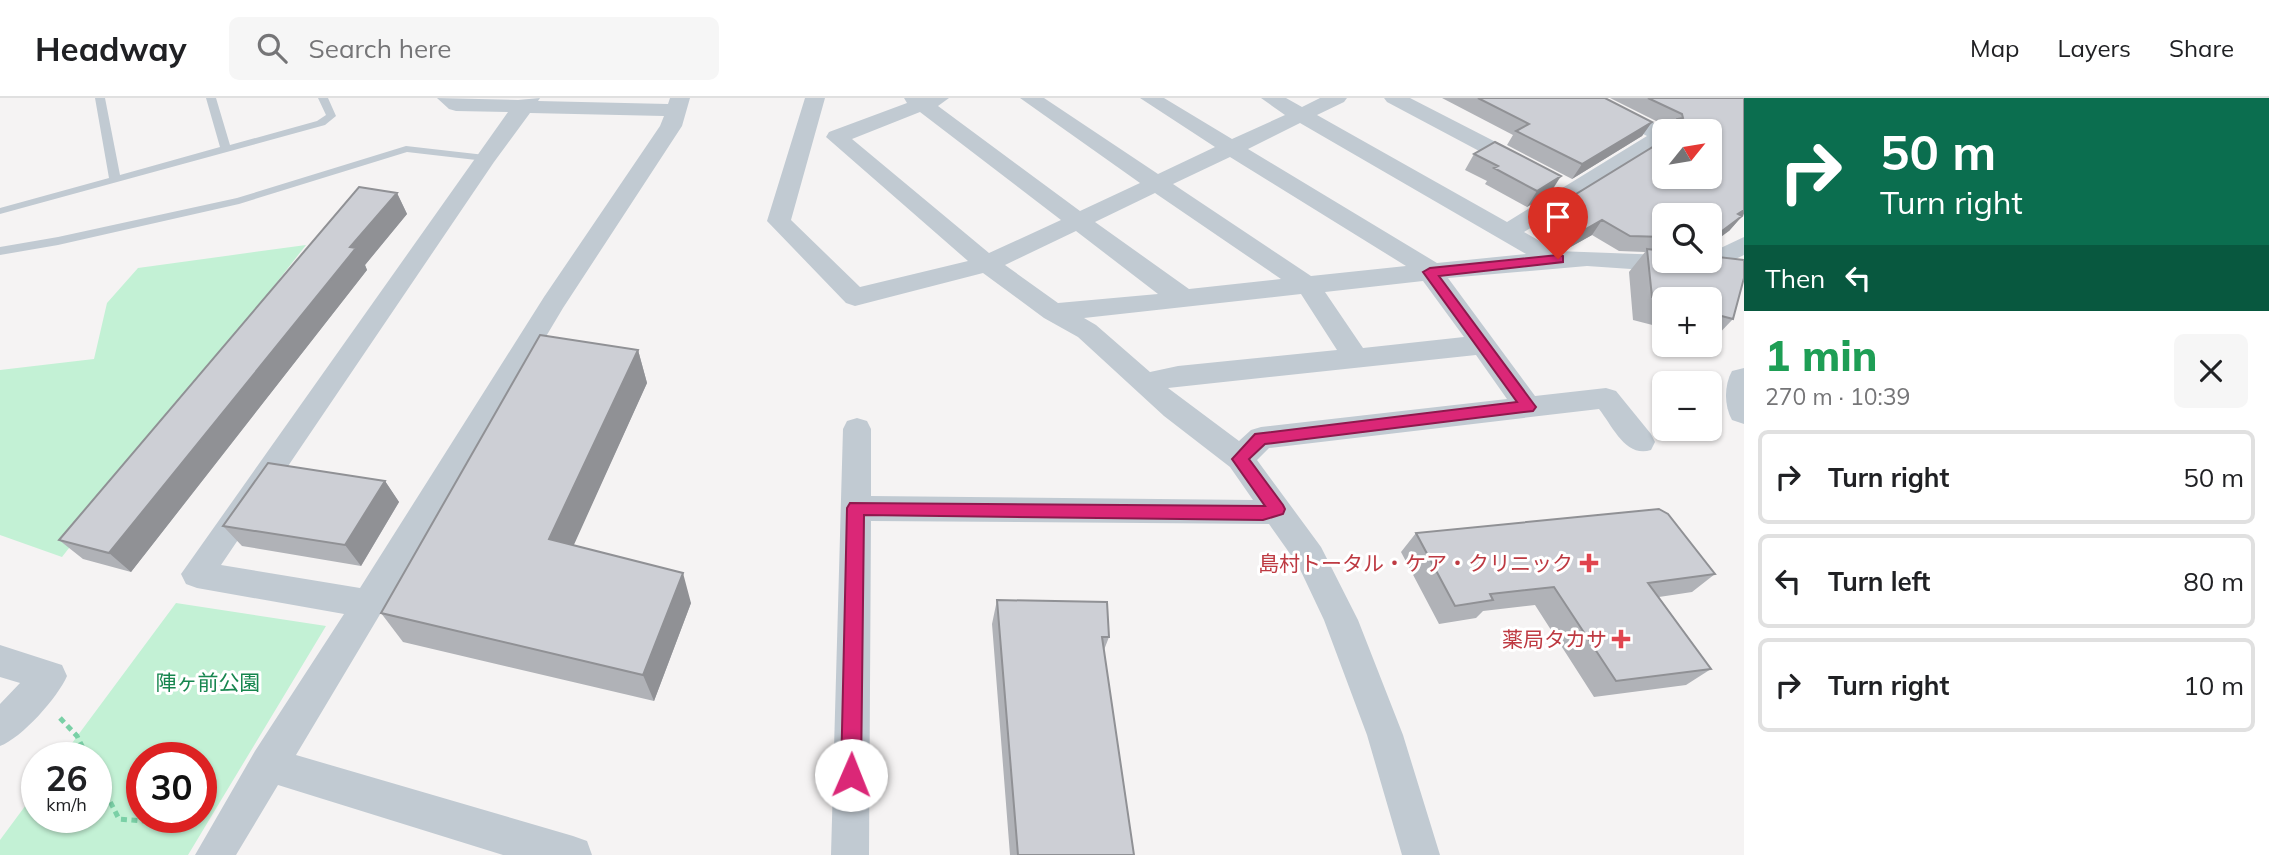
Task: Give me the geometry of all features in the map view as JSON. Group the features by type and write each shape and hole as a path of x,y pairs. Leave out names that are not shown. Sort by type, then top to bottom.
{"street":[{"path":"214,855 553,303 671,127 678,104 456,105 447,98"},
{"path":"815,98 779,221 855,297 987,264 1337,98"},
{"path":"1030,98 1308,286 1356,358"},
{"path":"1150,98 1431,272 1528,407"},
{"path":"1271,98 1553,259"},
{"path":"1394,98 1572,191"},
{"path":"1508,232 1663,136 1588,98"},
{"path":"803,140 837,137 925,100 1079,222 1171,291 1186,298"},
{"path":"367,604 197,573 526,103"},
{"path":"837,137 987,264 1053,312 1087,331 1144,383 1240,459 1310,556 1341,620 1385,735 1421,855"},
{"path":"1053,312 1553,259 1587,258 1704,266 1744,245"},
{"path":"1144,383 1178,376 1482,345"},
{"path":"1744,380 1744,411"},
{"path":"1240,459 1261,438 1606,398 1641,442"},
{"path":"850,855 857,429"},
{"path":"855,508 1263,513 1277,509"},
{"path":"0,661 50,676 0,729"},
{"path":"268,764 471,827 573,855"}],"lane":[{"path":"100,98 115,179"},
{"path":"211,98 226,149"},
{"path":"0,211 321,123 331,116 323,98"},
{"path":"0,251 239,201 405,149 485,158"}],"path":[{"path":"35,692 80,742"},
{"path":"112,805 119,819 229,828"}],"green space":[{"path":"306,245 62,557 0,535 0,370 94,359 107,303 138,268"},
{"name":"陣ヶ前公園","path":"176,603 326,626 217,807 217,742 126,742 126,833 201,833 188,855 0,855 0,840 21,812 21,833 112,833 112,742 73,742"}],"building":[{"path":"1478,98 1605,98 1652,122 1582,164 1516,131 1529,124"},
{"path":"1648,98 1744,98 1744,210 1738,214 1742,216 1722,231 1722,203 1652,203 1652,237 1630,236 1602,220 1577,234 1542,215 1652,147 1652,189 1722,189 1722,119 1677,119 1683,118 1682,114"},
{"path":"1495,142 1561,176 1537,191 1474,154"},
{"path":"359,187 397,193 350,247 356,248 109,553 59,540"},
{"path":"1647,249 1652,250 1652,273 1722,273 1722,257 1744,260 1744,278 1733,319 1722,316 1722,287 1652,287 1652,297"},
{"path":"540,335 638,350 549,539 683,573 643,675 381,613"},
{"path":"268,463 385,481 345,545 223,526"},
{"path":"1659,509 1668,514 1715,574 1648,583 1711,669 1616,681 1554,587 1490,594 1493,600 1455,606 1416,533"},
{"path":"997,600 1107,602 1109,637 1102,637 1134,855 1018,855"}],"place":[{"name":"島村トータル・ケア・クリニック","path":"1589,563"},
{"name":"薬局タカサ","path":"1621,639"}],"route":[{"path":"851,775 855,508 1263,513 1277,509 1240,459 1261,438 1528,407 1430,272 1558,259"}]}
